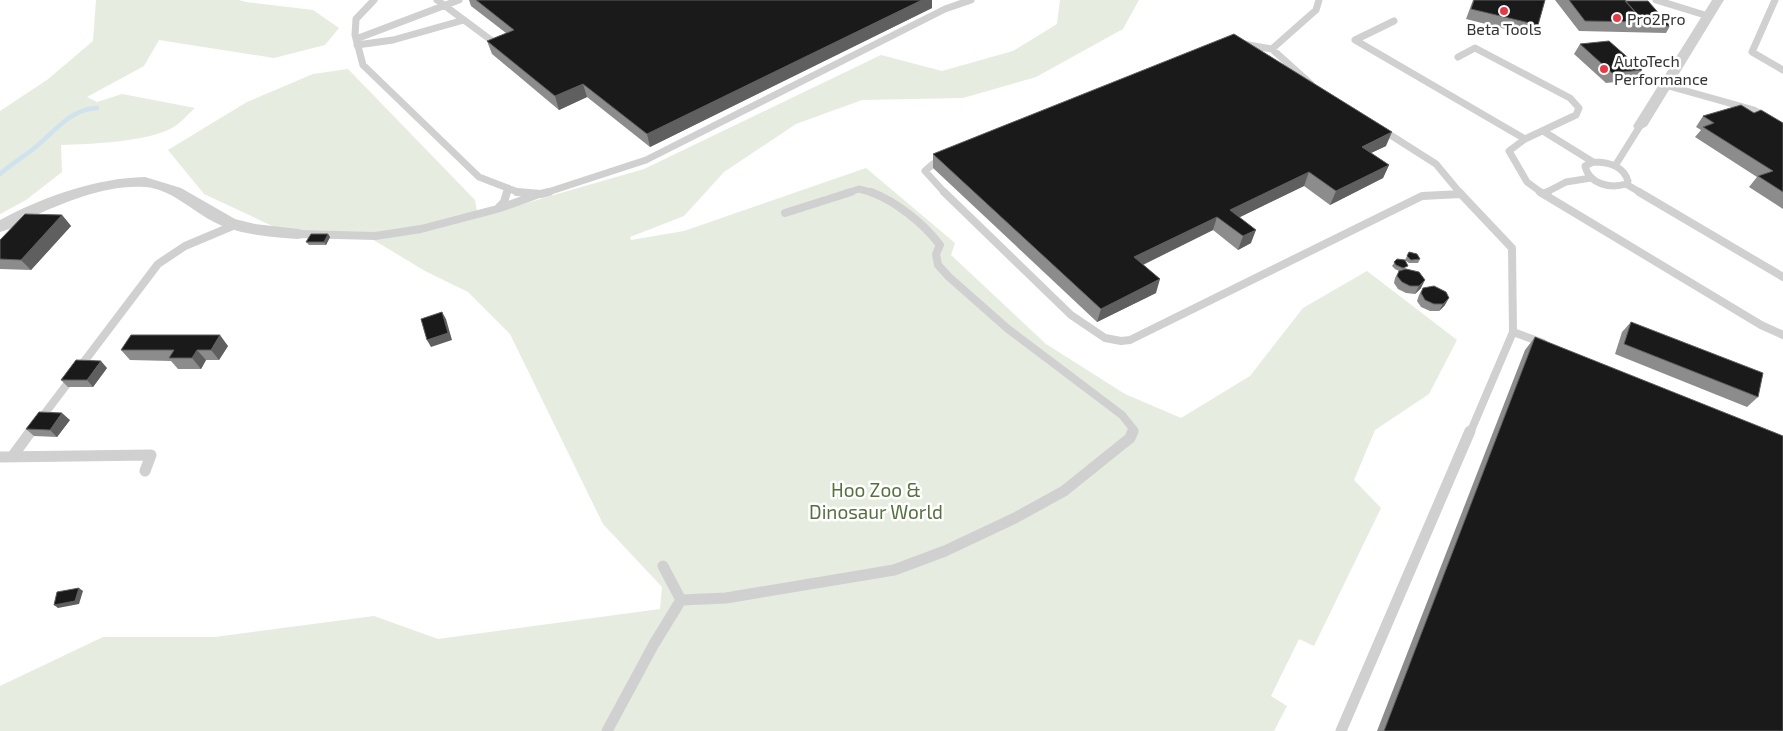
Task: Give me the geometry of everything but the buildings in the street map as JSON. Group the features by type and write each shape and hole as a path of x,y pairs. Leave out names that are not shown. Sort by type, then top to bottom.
{"street":[{"path":"1640,126 1718,0"},
{"path":"0,226 82,193 109,186 145,182 189,198 210,213 236,224 259,230 298,234"}],"lane":[{"path":"374,0 356,19 356,42 363,65 479,177 518,192 541,194"},
{"path":"437,0 495,43"},
{"path":"356,42 460,0"},
{"path":"298,234 375,236 421,229 580,183 646,160 945,9 971,0"},
{"path":"1272,49 1316,10 1319,0"},
{"path":"1656,0 1708,16"},
{"path":"1776,0 1752,52 1783,70"},
{"path":"356,42 393,40 464,20"},
{"path":"1394,21 1355,40 1526,139"},
{"path":"1236,44 1272,49 1317,87"},
{"path":"1458,57 1475,48 1570,98 1579,108 1576,115 1526,139 1512,147 1509,151 1527,182 1761,325 1783,335"},
{"path":"1631,62 1649,60 1676,68"},
{"path":"1665,84 1754,110 1783,127"},
{"path":"1341,731 1513,332 1512,248 1461,194 1436,164 1372,123"},
{"path":"1615,166 1640,126"},
{"path":"1543,131 1593,162"},
{"path":"951,157 933,164 925,171 930,178 1071,315 1094,332 1117,342 1130,340 1422,196 1461,194"},
{"path":"1626,184 1628,181 1626,173 1615,166 1604,162 1593,162 1585,166 1585,170 1591,178 1610,186 1626,184 1783,277"},
{"path":"1545,193 1566,182 1591,178"},
{"path":"497,208 504,202 508,188"},
{"path":"681,600 726,598 894,570 945,551 1015,518 1064,491 1130,438 1134,430 1122,415 1008,328 949,277 938,265 936,254 940,245 934,237 885,197 868,190 859,189 785,213"},
{"path":"12,457 158,264 171,252 194,240 236,224"},
{"path":"1513,332 1549,346"},
{"path":"0,457 151,455 146,471"},
{"path":"663,566 681,600"},
{"path":"607,731 654,644 681,600"}],"green space":[{"path":"96,0 239,0 313,10 339,28 325,45 274,58 159,40 144,66 87,97 97,102 122,94 195,108 175,126 161,133 118,141 61,145 62,172 26,200 0,214 0,111 47,80 93,41"},
{"name":"Hoo Zoo & Dinosaur World","path":"1060,0 1139,0 1123,29 1036,77 963,98 862,100 796,124 724,172 684,216 630,237 631,240 684,231 866,168 955,243 951,255 1046,344 1125,394 1181,418 1250,376 1303,308 1367,271 1457,340 1429,394 1375,430 1354,480 1381,508 1314,646 1299,639 1271,696 1287,706 1274,731 0,731 0,686 103,637 215,637 374,616 438,639 660,609 662,587 603,524 510,334 468,292 425,271 372,239 281,230 204,194 168,150 247,102 313,74 348,69 475,200 478,217 644,169 881,55 942,71 1013,51 1057,24"}],"waterway":[{"path":"0,174 32,150 62,123 87,109 97,108"}],"place":[{"name":"Beta Tools","path":"1504,11"},
{"name":"Pro2Pro","path":"1617,18"},
{"name":"AutoTech Performance","path":"1604,69"}]}
